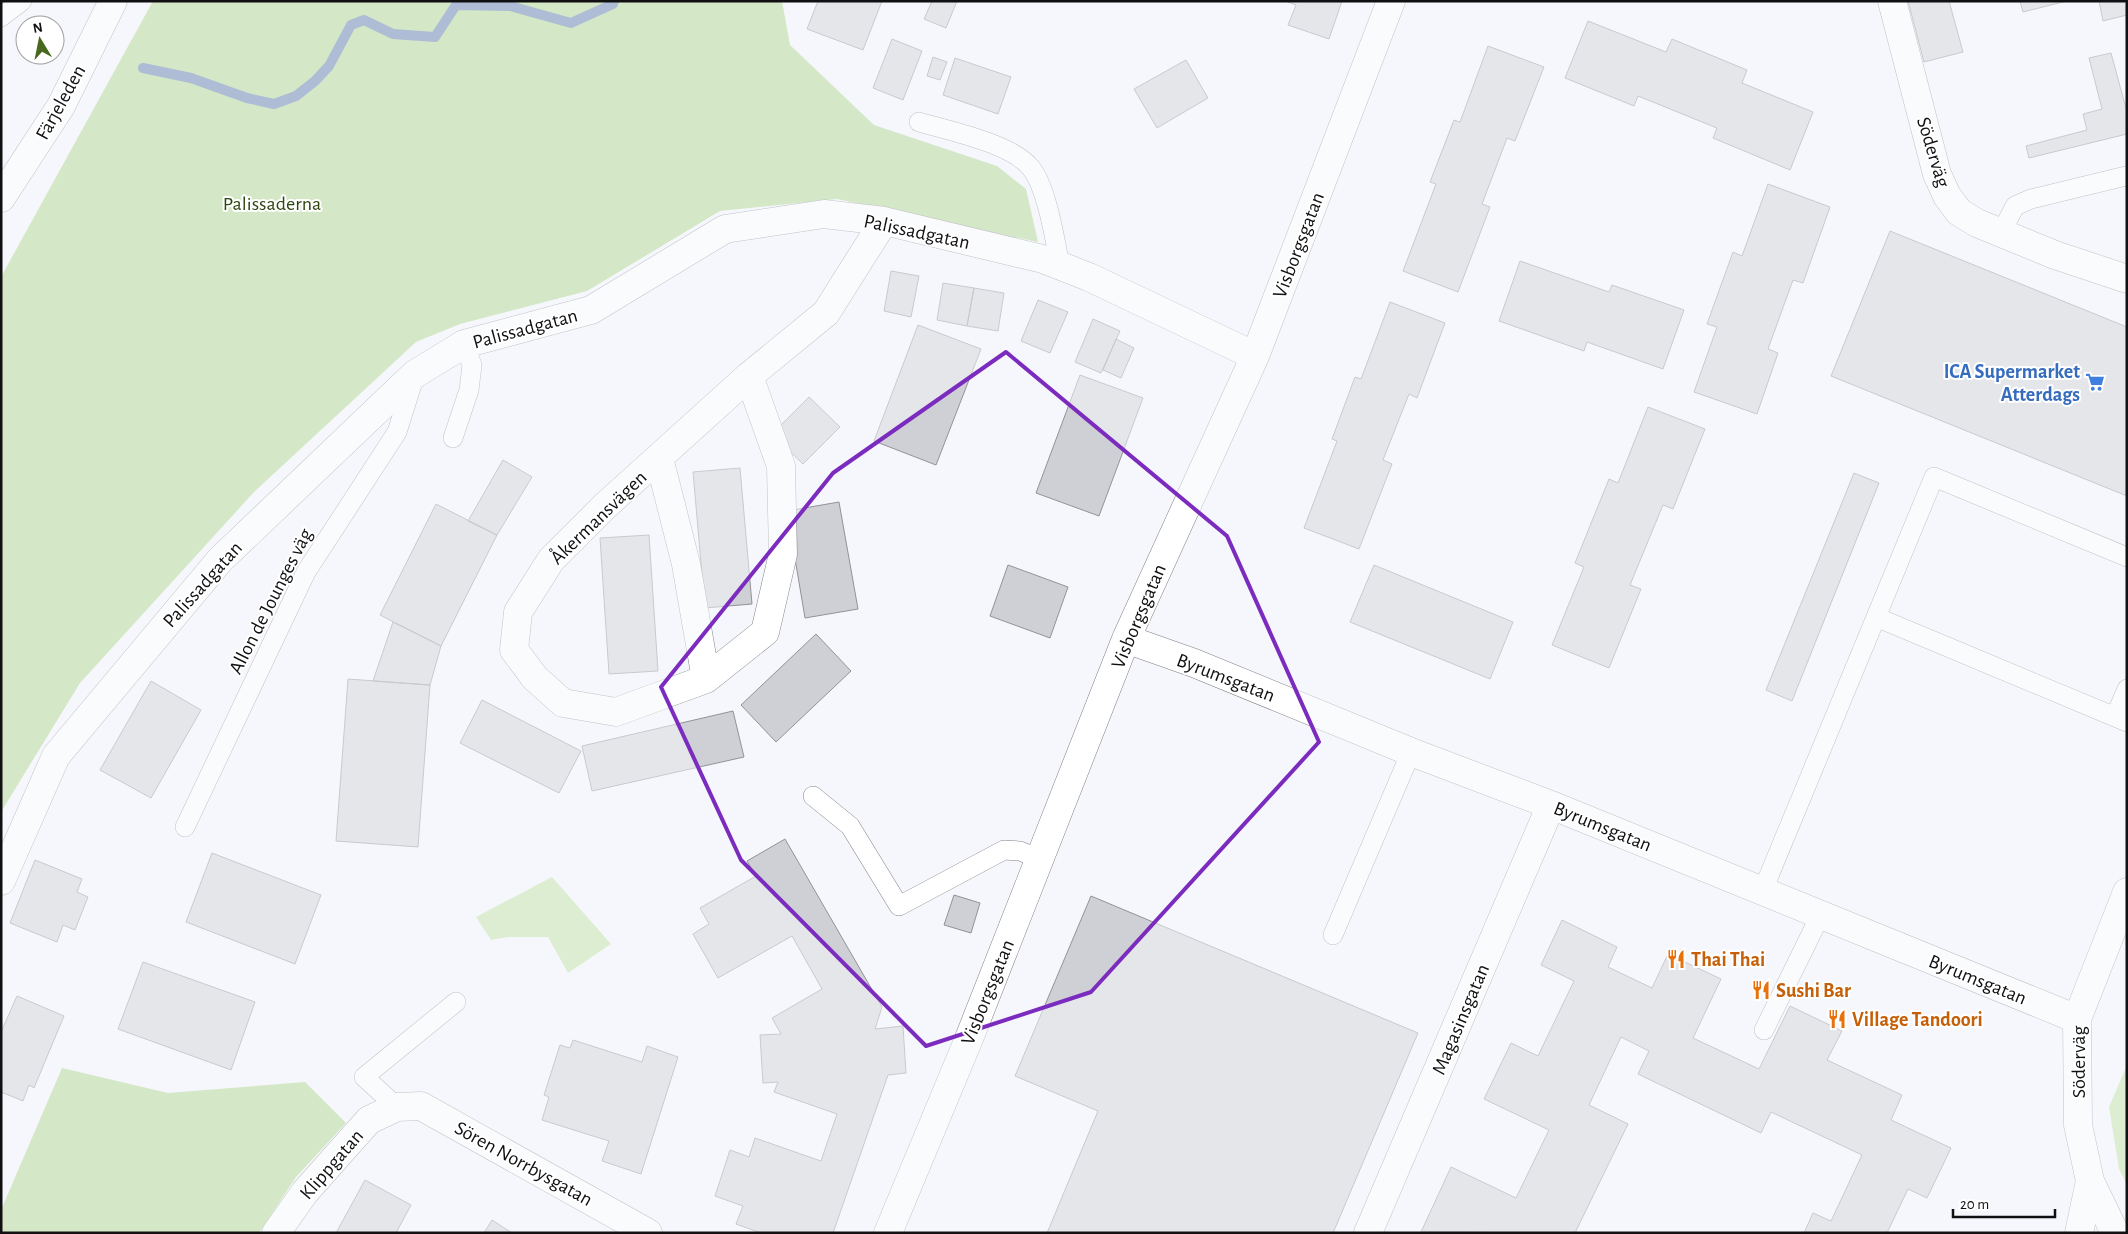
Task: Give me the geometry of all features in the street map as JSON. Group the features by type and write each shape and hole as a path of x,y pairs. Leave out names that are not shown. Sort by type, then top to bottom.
{"street":[{"name":"Visborgsgatan","path":"888,1233 1040,858 1126,639 1255,356 1391,1"},
{"name":"Söderväg","path":"1892,1 1937,174 1947,196 1959,212 2001,233 2055,255 2127,279"},
{"name":"Färjeleden","path":"1,198 61,106 108,3"},
{"name":"Palissadgatan","path":"1,881 56,756 220,560 415,374 464,344 591,310 725,229 824,214 884,221 1043,259 1255,356"},
{"name":"Åkermansvägen","path":"749,376 781,466 783,554 765,632 706,679 616,712 563,703 535,678 514,650 518,612 552,560 604,507 749,376 826,313 884,221"},
{"name":"Åkermansvägen","path":"659,458 686,564 706,679"},
{"name":"Byrumsgatan","path":"1126,639 1267,692 1411,752 1552,805 2077,1019"},
{"name":"Magasinsgatan","path":"1368,1233 1552,805"},
{"name":"Söderväg","path":"2115,1233 2090,1181 2078,1125 2077,1019 2127,892"},
{"name":"Sören Norrbysgatan","path":"397,1108 421,1106 648,1233"},
{"name":"Klippgatan","path":"276,1233 305,1192 369,1120 397,1108"},
{"name":"Söderväg","path":"2079,1233 2090,1181"}],"lane":[{"path":"1,17 22,1"},
{"path":"919,122 1006,148 1031,167 1044,194 1060,266"},
{"path":"2001,233 2015,206 2030,199 2126,176"},
{"path":"453,438 469,390 472,365 464,344"},
{"name":"Allon de Jounges väg","path":"185,827 306,572 397,432 415,374"},
{"path":"1763,890 1934,477 2127,557"},
{"path":"1876,617 2121,720 2127,689"},
{"path":"1333,935 1411,752"},
{"path":"814,796 850,826 899,906 1004,850 1020,851 1040,858"},
{"path":"1764,1030 1822,914"},
{"path":"397,1108 364,1077 456,1002"}],"highlighted area":[{"path":"1006,352 1227,536 1319,742 1091,992 926,1046 741,860 661,687 833,473"}],"green space":[{"name":"Palissaderna","path":"153,1 782,1 790,45 874,125 997,166 1026,189 1038,242 837,199 720,211 587,291 460,324 416,342 254,492 80,683 1,812 1,277"},
{"path":"552,877 611,944 568,973 548,937 508,937 491,940 476,917"},
{"path":"2127,1065 2127,1185 2119,1169 2109,1107"},
{"path":"62,1068 168,1093 305,1082 346,1123 296,1177 259,1233 1,1233 1,1210"}],"building":[{"path":"818,1 882,1 863,50 807,29"},
{"path":"932,1 957,1 946,28 924,19"},
{"path":"1285,1 1342,1 1329,39 1288,25 1296,5"},
{"path":"1908,1 1949,1 1963,52 1924,62"},
{"path":"2020,1 2067,1 2023,12"},
{"path":"2099,1 2127,1 2127,15 2103,21"},
{"path":"1588,21 1666,52 1672,39 1747,70 1742,83 1813,112 1790,170 1713,138 1717,128 1638,96 1634,106 1565,78"},
{"path":"892,39 922,51 903,100 873,88"},
{"path":"1488,46 1544,67 1515,141 1507,138 1482,204 1490,207 1458,292 1403,271 1436,184 1430,182 1454,120 1460,122"},
{"path":"2111,53 2127,112 2127,134 2029,158 2026,146 2087,130 2083,114 2102,109 2089,58"},
{"path":"933,57 947,62 940,80 927,76"},
{"path":"955,58 1011,77 998,114 943,95"},
{"path":"1186,60 1208,98 1157,128 1134,89"},
{"path":"1768,184 1830,207 1803,283 1793,280 1768,349 1778,353 1757,414 1694,392 1717,327 1707,324 1733,252 1742,256"},
{"path":"1890,231 2127,327 2127,496 1831,376"},
{"path":"1520,261 1609,292 1612,285 1684,310 1663,369 1587,342 1584,351 1499,321"},
{"path":"891,271 919,276 911,317 884,311"},
{"path":"943,283 974,288 967,326 937,320"},
{"path":"974,288 1004,293 998,331 967,326"},
{"path":"1038,300 1068,312 1050,353 1021,341"},
{"path":"1390,302 1445,323 1417,398 1409,394 1383,460 1392,464 1359,549 1304,528 1337,441 1332,439 1355,377 1361,379"},
{"path":"1093,319 1120,331 1101,373 1075,362"},
{"path":"918,325 981,349 936,465 874,441"},
{"path":"1116,339 1134,348 1121,378 1103,370"},
{"path":"1080,375 1143,398 1099,516 1036,493"},
{"path":"809,397 840,427 803,464 772,434"},
{"path":"1648,407 1705,429 1673,509 1663,505 1630,585 1641,589 1609,668 1552,645 1584,567 1575,563 1609,479 1618,483"},
{"path":"503,460 532,477 497,535 468,521"},
{"path":"740,468 752,604 705,608 693,472"},
{"path":"1854,473 1879,483 1792,701 1766,690"},
{"path":"839,502 858,609 805,618 787,511"},
{"path":"436,504 497,535 441,646 380,615"},
{"path":"649,535 658,671 609,674 600,538"},
{"path":"1008,565 1068,587 1050,638 990,616"},
{"path":"1374,565 1513,622 1490,679 1350,622"},
{"path":"393,622 441,646 430,685 373,681"},
{"path":"816,634 851,671 776,742 741,705"},
{"path":"348,679 430,685 418,847 336,841"},
{"path":"151,681 201,710 151,798 100,770"},
{"path":"482,700 581,751 559,793 460,743"},
{"path":"733,711 744,757 592,791 582,746"},
{"path":"785,839 882,1007 875,1029 903,1026 906,1073 888,1075 833,1233 761,1233 736,1224 743,1206 715,1196 730,1150 749,1157 755,1138 821,1161 837,1114 774,1092 778,1082 763,1083 760,1035 781,1034 772,1018 822,989 792,936 718,978 693,934 709,924 700,908 756,876 747,861"},
{"path":"212,853 321,895 295,964 186,922"},
{"path":"35,860 82,879 77,892 88,897 75,930 63,925 57,942 10,923"},
{"path":"954,895 980,903 971,933 944,925"},
{"path":"1091,896 1418,1033 1333,1233 1047,1233 1098,1111 1015,1076"},
{"path":"1562,920 1617,947 1608,967 1652,988 1668,954 1721,979 1693,1038 1759,1069 1790,1006 1842,1031 1827,1060 1902,1095 1891,1120 1951,1148 1927,1198 1908,1189 1887,1233 1804,1233 1813,1213 1831,1221 1862,1155 1771,1112 1761,1133 1638,1074 1649,1051 1621,1037 1589,1105 1628,1124 1575,1233 1421,1232 1451,1167 1516,1198 1549,1130 1484,1099 1511,1043 1538,1056 1574,981 1541,965"},
{"path":"143,962 255,1002 231,1070 118,1029"},
{"path":"17,996 64,1016 34,1088 29,1085 23,1101 1,1092 1,1032"},
{"path":"573,1040 642,1062 647,1046 678,1057 641,1174 602,1161 609,1141 542,1120 549,1097 544,1095 560,1045 570,1048"},
{"path":"365,1180 411,1205 396,1233 336,1233"},
{"path":"492,1220 512,1233 484,1233"}],"waterway":[{"path":"143,68 191,78 247,98 274,104 296,96 315,81 329,66 351,25 364,20 393,34 435,37 456,5 510,6 571,23 613,4 614,1"}],"place":[{"name":"ICA Supermarket Atterdags","path":"2095,382"},
{"name":"Thai Thai","path":"1676,959"},
{"name":"Sushi Bar","path":"1761,990"},
{"name":"Village Tandoori","path":"1837,1019"}]}
